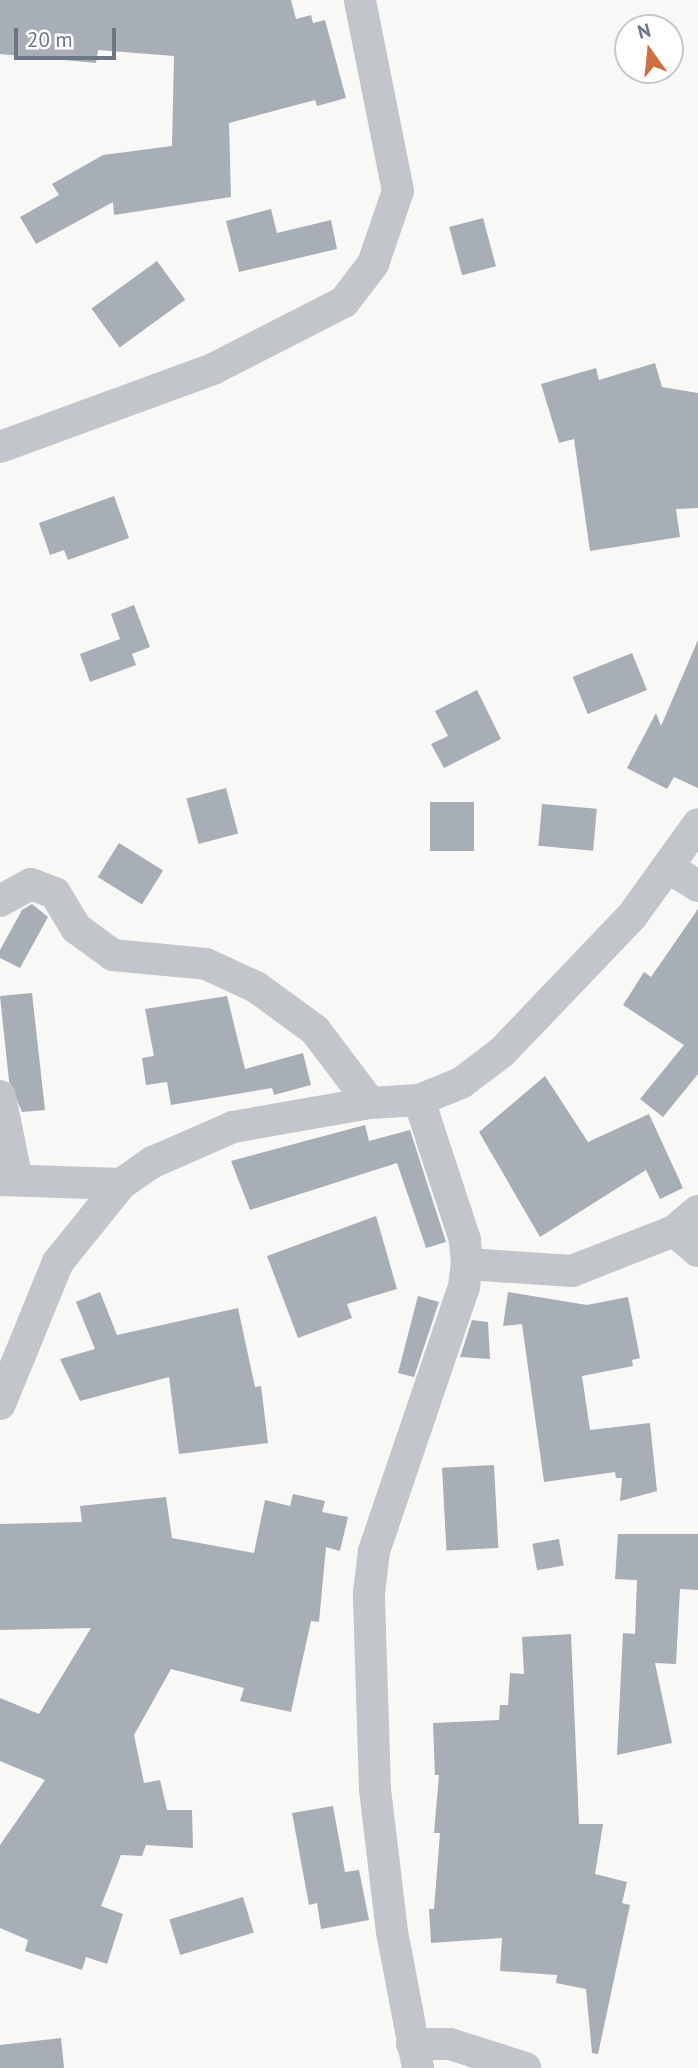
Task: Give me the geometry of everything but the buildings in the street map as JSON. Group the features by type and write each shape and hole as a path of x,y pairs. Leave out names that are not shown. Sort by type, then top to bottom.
{"street":[{"path":"0,447 214,369 344,302 373,264 398,191 359,0"},
{"path":"0,1404 58,1262 121,1184 153,1162 233,1127 369,1103 419,1100 461,1083 502,1052 632,916 698,824"},
{"path":"669,868 698,886"},
{"path":"0,901 31,884 55,893 76,928 113,955 206,964 256,986 315,1030 369,1103"},
{"path":"0,1096 8,1180 121,1184"},
{"path":"419,1100 465,1240 467,1264 464,1287 374,1551 369,1593 374,1788 415,2056 450,2044 525,2068"},
{"path":"467,1264 572,1271 674,1231 698,1211"},
{"path":"674,1231 698,1251"}]}
